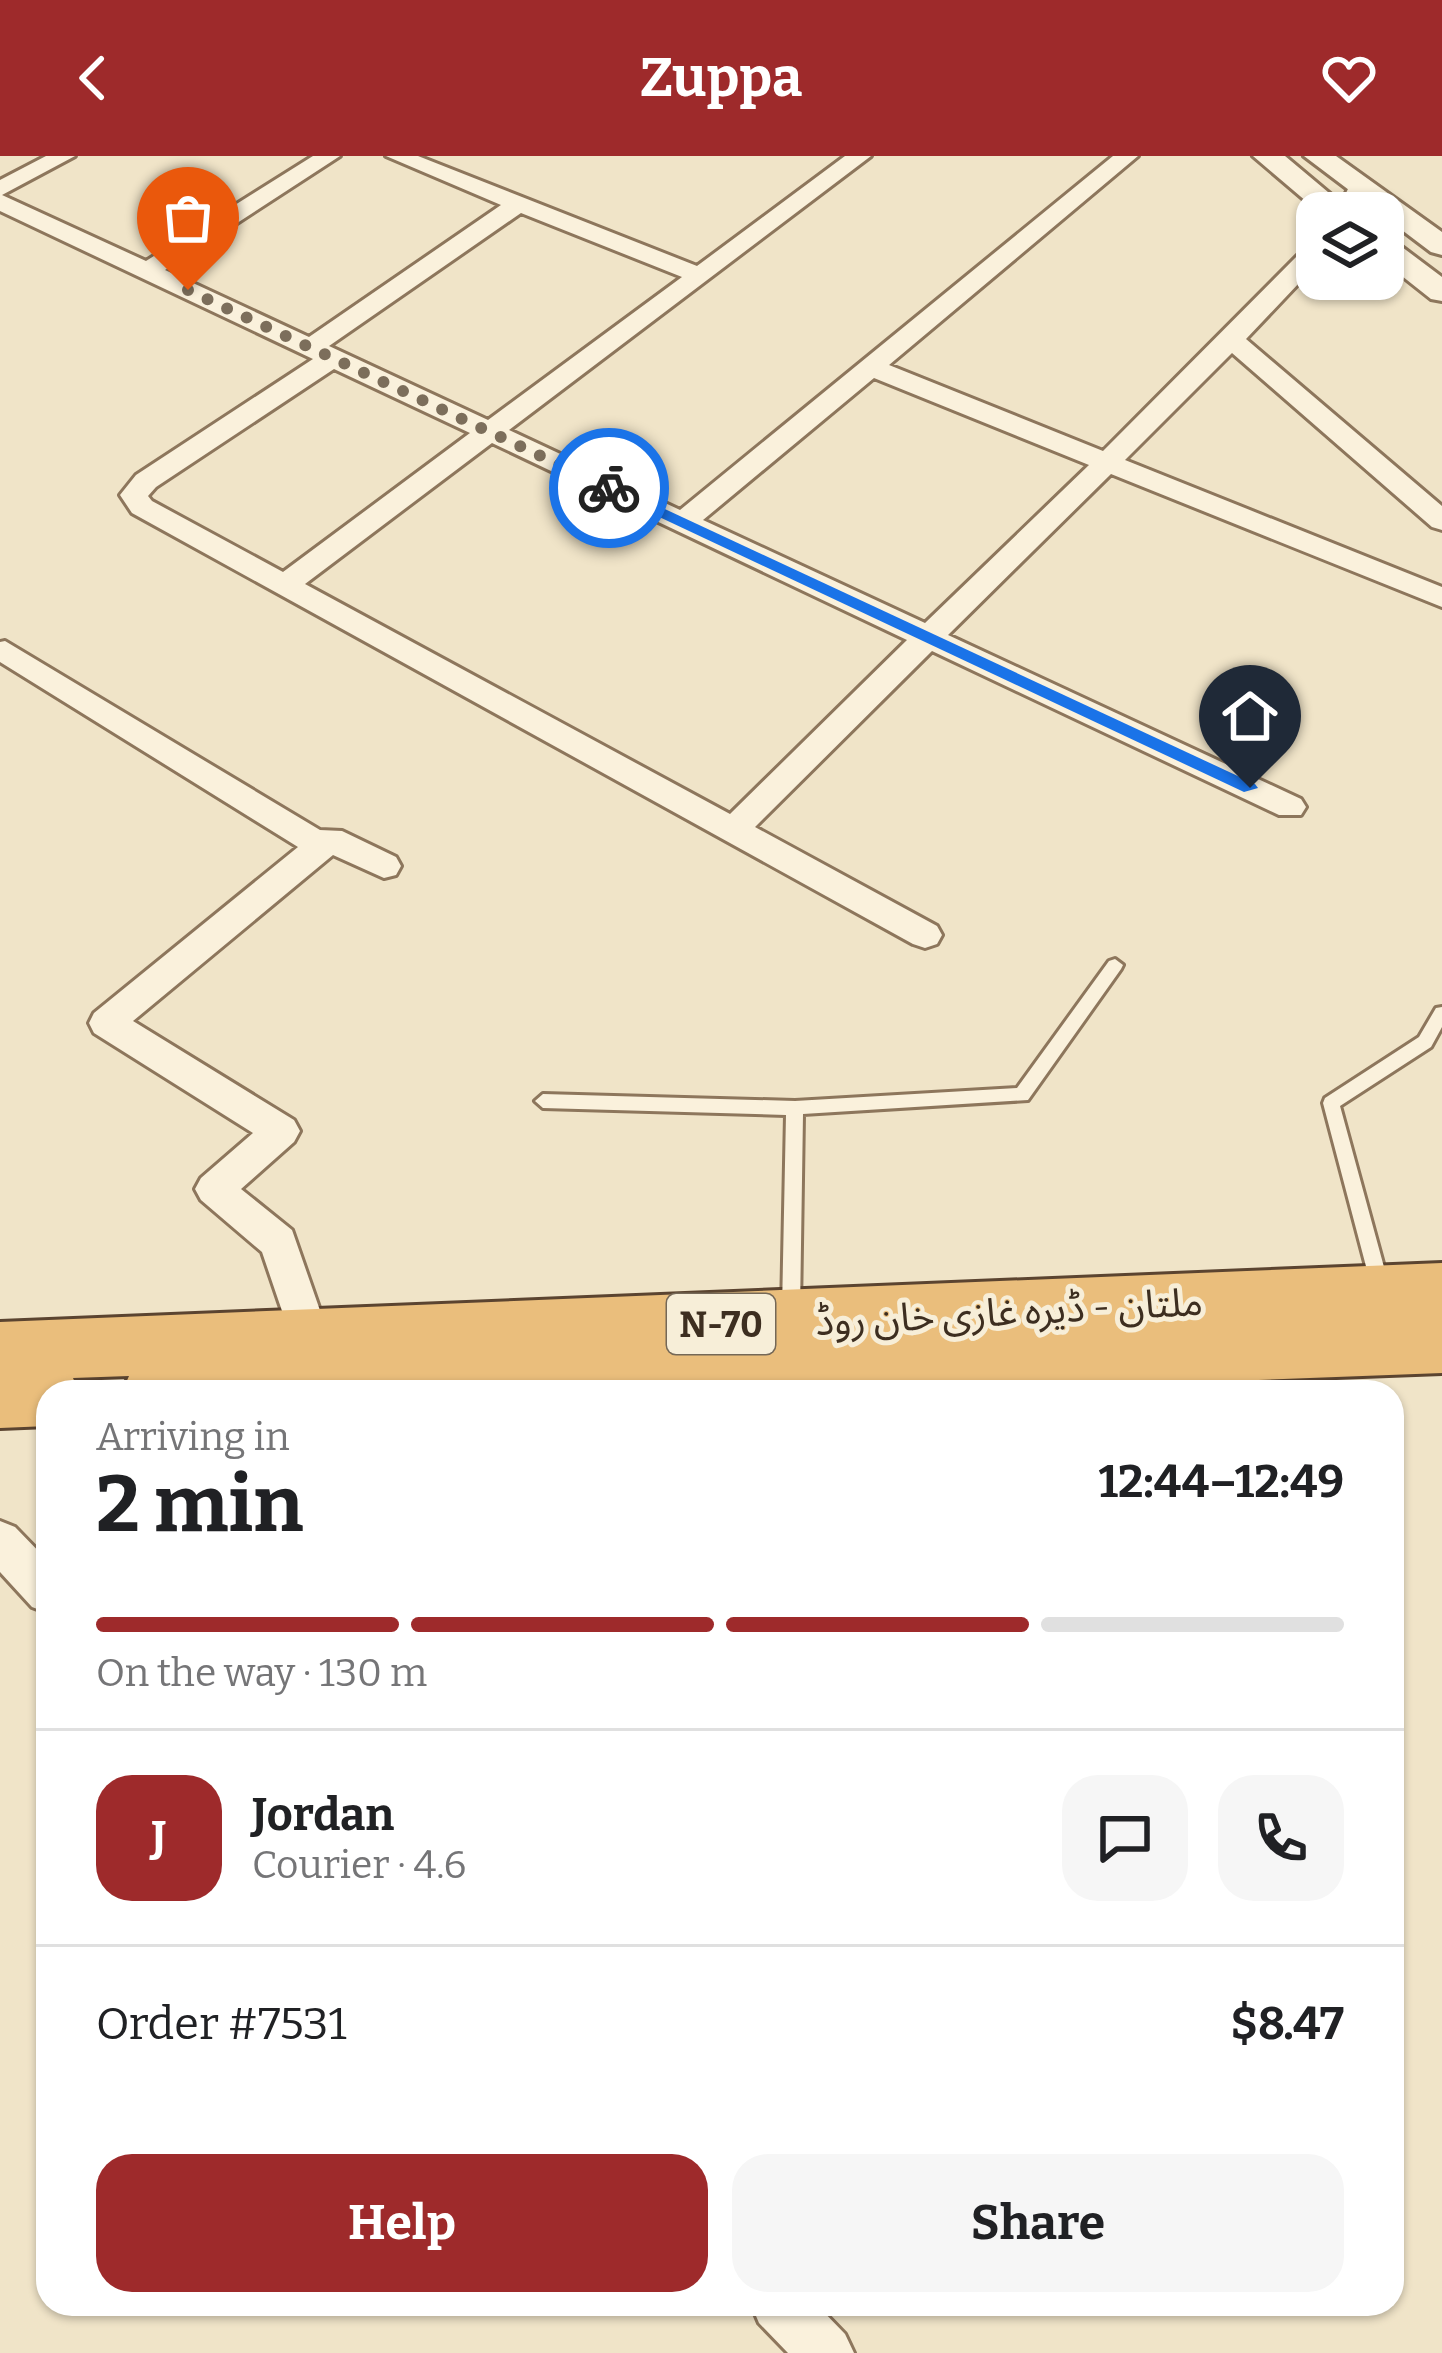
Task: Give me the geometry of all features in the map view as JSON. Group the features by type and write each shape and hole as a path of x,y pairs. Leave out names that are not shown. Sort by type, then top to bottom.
{"highway":[{"name":"ملتان - ڈیرہ غازی خان روڈ","path":"12,1364 328,1356 791,1321 1412,1292"},
{"name":"ملتان - ڈیرہ غازی خان روڈ","path":"213,1380 328,1356 1046,1375 1442,1344"}],"street":[{"path":"0,189 64,156"},
{"path":"147,271 328,156"},
{"path":"285,584 860,156"},
{"path":"683,522 1127,156"},
{"path":"1267,156 1312,192"},
{"path":"1318,156 1348,192"},
{"path":"418,159 699,275"},
{"path":"0,202 1290,807"},
{"path":"519,204 146,481 134,495 142,507 925,935"},
{"path":"0,234 32,217"},
{"path":"1404,226 1442,246"},
{"path":"1404,264 1442,292"},
{"path":"731,832 1296,272"},
{"path":"1232,340 1442,521"},
{"path":"870,367 1442,598"},
{"path":"5,651 321,846"},
{"path":"328,1356 278,1243 214,1189 281,1131 107,1023 330,839 384,866"},
{"path":"0,1540 36,1579"},
{"path":"790,2316 826,2353"}],"lane":[{"path":"543,1100 795,1108 1022,1095 1115,965"},
{"path":"1412,1292 1331,1103 1425,1042 1442,1013"},
{"path":"791,1321 795,1108"}],"way so far":[{"path":"188,290 609,488"}],"route":[{"path":"609,488 1250,788"}]}
